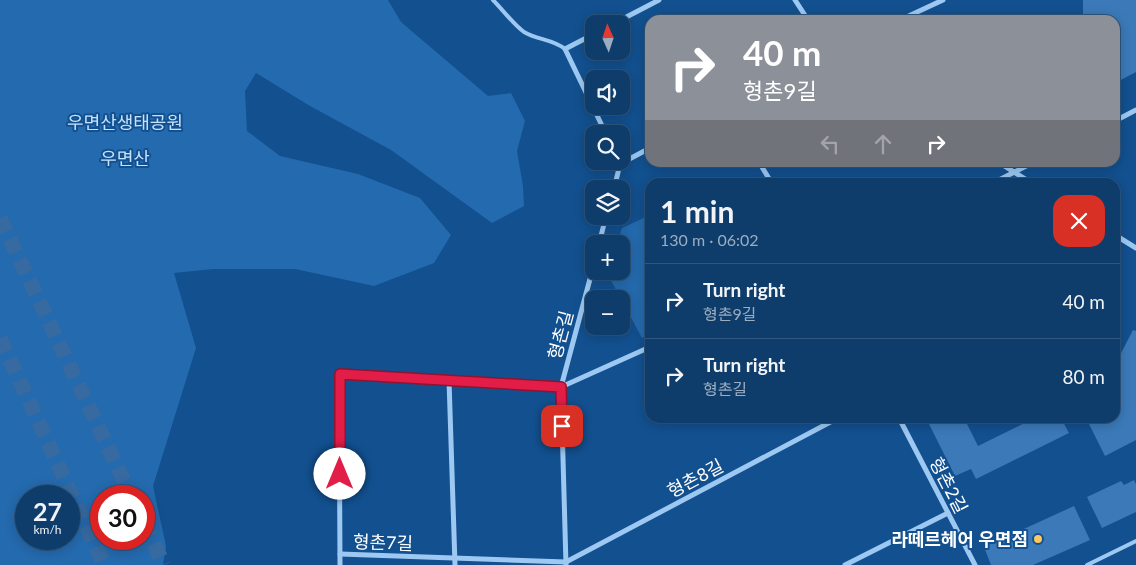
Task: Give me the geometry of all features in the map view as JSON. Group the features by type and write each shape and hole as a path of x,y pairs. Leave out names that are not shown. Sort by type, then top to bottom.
{"street":[{"path":"630,15 659,0"},
{"path":"796,0 805,15"},
{"path":"911,15 943,0"},
{"path":"585,39 565,49 602,125"},
{"path":"1120,118 1136,110"},
{"path":"630,158 645,150"},
{"path":"762,167 769,178"},
{"path":"1005,167 1023,178"},
{"path":"1003,178 1025,167"},
{"path":"1120,238 1136,248"},
{"name":"형촌길","path":"566,563 561,387 590,280"},
{"path":"455,565 449,380 561,387 645,349"},
{"name":"형촌7길","path":"449,380 340,374 340,554 566,563"},
{"name":"형촌8길","path":"566,563 829,423"},
{"name":"형촌2길","path":"903,423 975,565"},
{"path":"845,565 948,513"},
{"path":"340,554 340,565"}],"lane":[{"path":"493,0 524,31 539,39 559,44 565,49"},
{"path":"1087,565 1136,541"}],"green space":[{"name":"우면산","path":"0,0 388,0 401,22 488,96 511,93 525,121 517,151 523,186 524,206 492,223 391,150 310,106 256,73 245,91 247,131 280,156 358,174 420,198 451,235 434,263 374,286 295,269 213,269 174,273 196,348 153,485 90,485 90,550 155,550 155,495 166,546 163,565 0,565"},
{"path":"645,217 645,336 642,338 630,316 630,290 616,290 611,280 630,280 630,235 620,235 622,228"}],"building":[{"path":"1083,0 1136,0 1136,72 1120,80 1120,15 1083,15"},
{"path":"1133,330 1136,331 1136,440 1105,456 1088,423 1120,423 1120,355"},
{"path":"928,423 966,423 978,446 1025,423 1064,423 1069,433 976,479 971,469 955,476"},
{"path":"1134,480 1136,484 1136,512 1102,528 1087,497 1121,481 1124,485"},
{"path":"1074,506 1090,540 1033,565 991,565 984,547"}],"tunnel":[{"path":"0,218 126,485"},
{"path":"0,338 104,565"},
{"path":"155,546 164,565"}],"place":[{"name":"라떼르헤어 우면점","path":"1038,539"}],"route":[{"path":"340,474 340,374 561,387 562,426"}],"park label":[{"name":"우면산생태공원","path":"125,122"}]}
